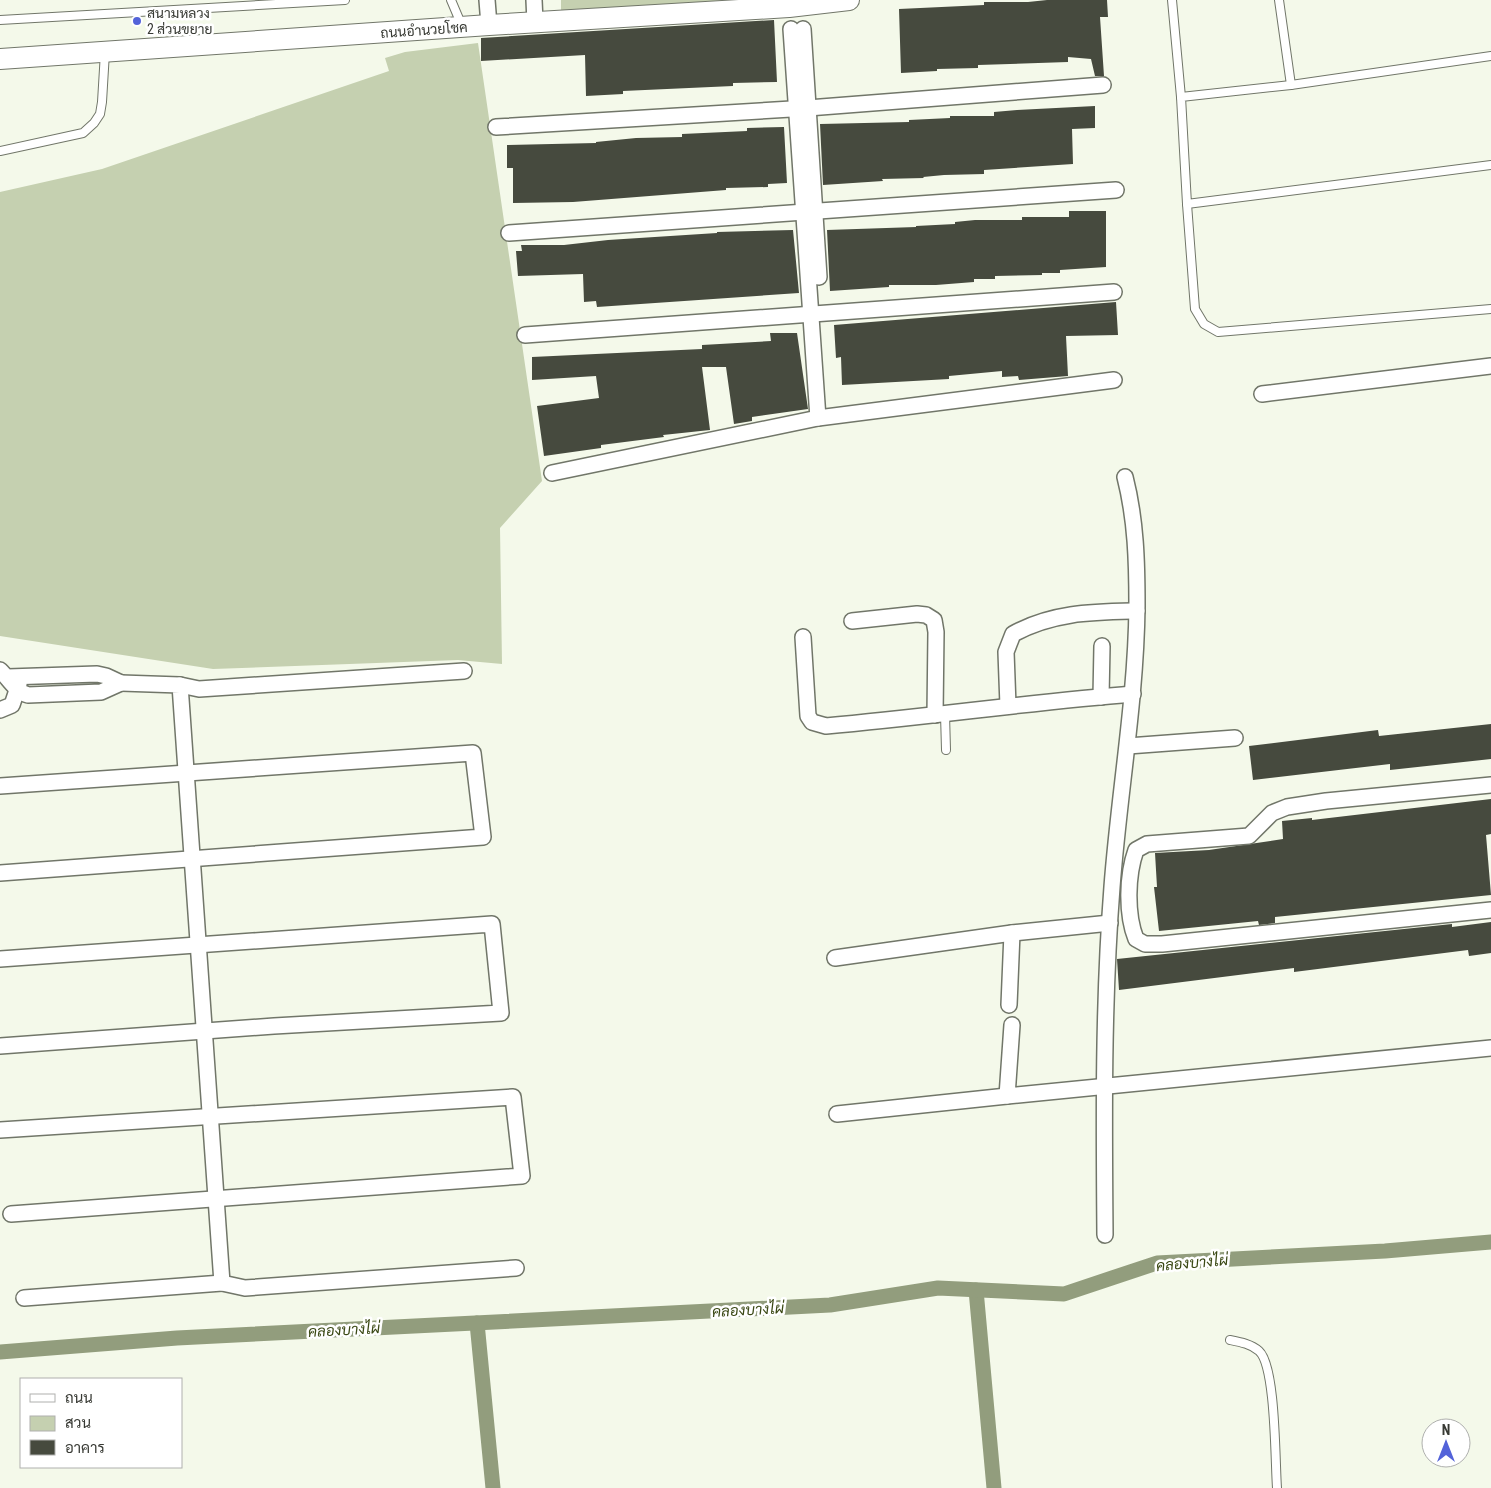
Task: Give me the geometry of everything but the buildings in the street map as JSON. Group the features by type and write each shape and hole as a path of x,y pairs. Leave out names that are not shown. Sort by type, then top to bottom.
{"street":[{"path":"487,0 489,25"},
{"path":"534,0 535,22"},
{"name":"ถนนอำนวยโชค","path":"0,59 535,22 795,10 849,0"},
{"path":"797,29 823,417"},
{"path":"496,127 802,108 1103,85"},
{"path":"509,233 1116,190"},
{"path":"525,335 1114,292"},
{"path":"1262,394 1491,366"},
{"path":"552,473 823,417 1114,380"},
{"path":"1105,1235 1104,1086 1110,923 1133,694 1137,611 1136,544 1130,496 1125,477"},
{"path":"1008,706 1006,652 1008,642 1013,634 1047,619 1076,612 1137,611"},
{"path":"852,621 917,614 926,615 934,620 940,715"},
{"path":"803,638 808,716 812,722 826,726 1133,694"},
{"path":"1102,646 1102,697"},
{"path":"0,710 12,705 17,691 10,675 96,674 106,676 121,683 180,685 199,689 464,671"},
{"path":"17,691 40,696 101,692 121,683"},
{"path":"180,685 190,859 222,1283"},
{"path":"1128,746 1236,738"},
{"path":"0,786 473,753 483,837 0,874"},
{"path":"1491,785 1345,799 1286,807 1272,813 1249,836 1147,844 1136,850 1132,861 1131,911 1136,939 1145,944 1162,944 1491,910"},
{"path":"835,958 1012,933 1110,923"},
{"path":"0,959 492,924 501,1013 0,1046"},
{"path":"1010,1005 1012,933"},
{"path":"1007,1096 1012,1025"},
{"path":"837,1114 1491,1048"},
{"path":"0,1130 513,1097 522,1176 11,1214"},
{"path":"24,1298 222,1283 245,1288 516,1268"}],"lane":[{"path":"0,20 345,0"},
{"path":"451,0 462,28"},
{"path":"1172,0 1181,97 1195,308 1204,324 1218,332 1491,309"},
{"path":"1279,0 1291,86"},
{"path":"0,151 83,133 94,123 100,114 102,102 105,52"},
{"path":"1181,97 1291,86 1491,56"},
{"path":"1187,204 1491,165"},
{"path":"940,715 946,750"},
{"path":"1230,1340 1249,1345 1260,1352 1267,1363 1272,1386 1276,1488"}],"green space":[{"path":"561,0 727,0 561,12"},
{"path":"478,43 542,481 500,528 502,664 458,660 213,669 0,636 0,192 102,169 389,71 385,58 405,52"}],"waterway":[{"name":"คลองบางไผ่","path":"0,1352 177,1338 830,1305 938,1288 1064,1294 1157,1263 1385,1251 1491,1242"},
{"path":"976,1290 994,1488"},
{"path":"477,1323 493,1488"}],"place":[{"name":"สนามหลวง 2 ส่วนขยาย","path":"137,21"}]}
